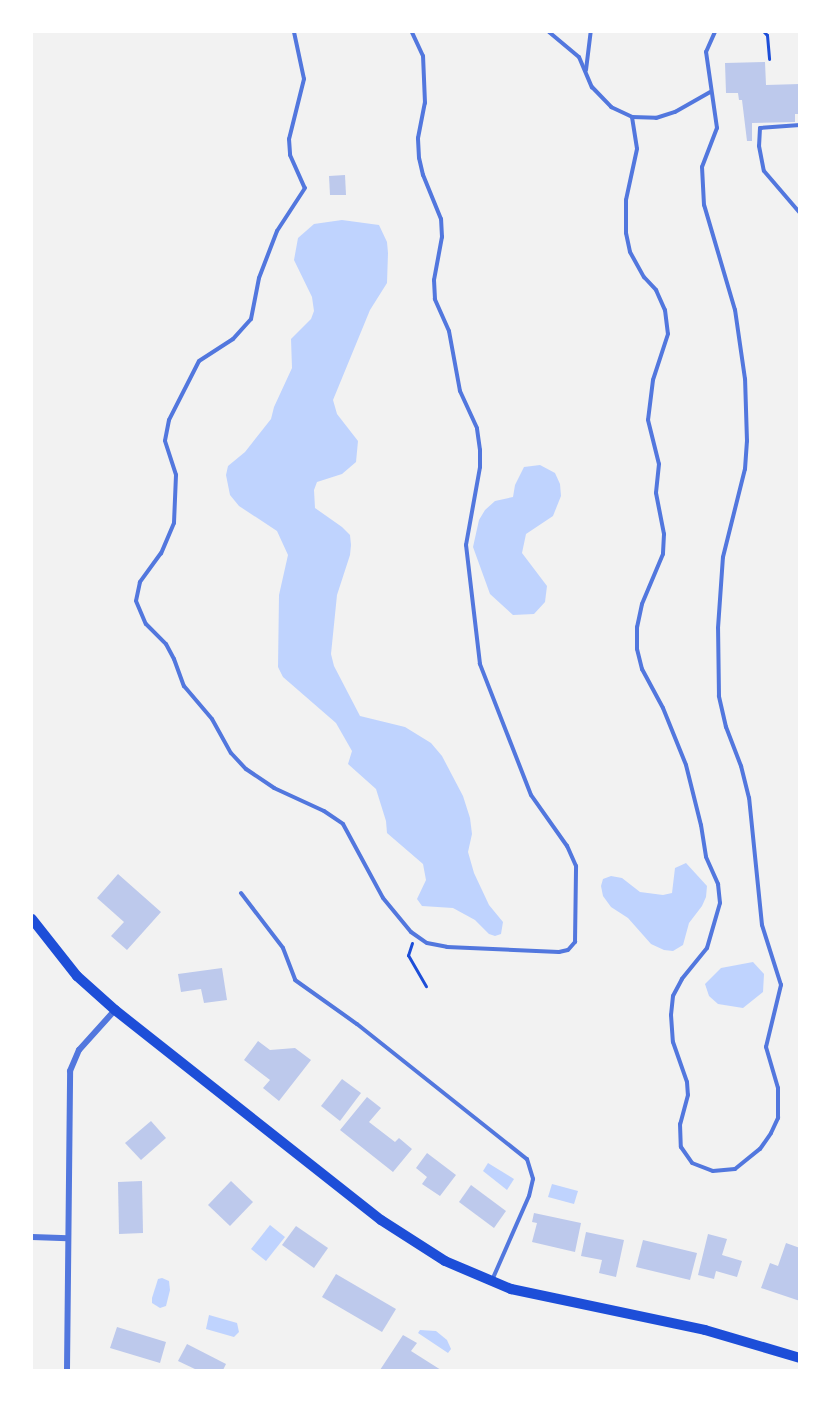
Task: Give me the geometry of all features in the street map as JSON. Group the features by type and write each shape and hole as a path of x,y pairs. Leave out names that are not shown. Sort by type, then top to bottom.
{"main road":[{"path":"32,919 76,976 115,1010 381,1220 446,1261 491,1281 557,1300 705,1330 800,1358"}],"street":[{"path":"67,1371 70,1071 79,1050 115,1010"},
{"path":"32,1237 68,1238"}],"lane":[{"path":"294,32 304,79 289,139 290,155 305,188 277,231 260,278 251,319 232,339 199,361 169,420 165,441 176,475 174,523 161,553 140,582 136,601 146,624 166,644 184,686 212,719 231,753 246,769 274,788 324,811 342,824 383,898 417,935 427,943 447,947 568,950 575,942 576,866 567,846 531,795 480,664 466,545 480,450 477,428 460,391 452,340 435,299 434,280 442,237 441,219 423,175 419,158 418,138 424,103 423,56 412,32"},
{"path":"549,32 579,57 592,87 611,107 632,117 656,118 675,112 710,92"},
{"path":"586,70 591,32"},
{"path":"632,117 636,149 626,200 626,233 630,252 644,277 656,290 665,310 668,334 653,380 648,420 659,464 656,493 664,534 663,554 642,604 637,627 637,649 642,669 663,708 686,765 706,857 718,884 720,903 707,948 682,979 673,996 671,1015 672,1042 687,1082 688,1095 680,1124 681,1147 692,1163 712,1171 735,1169 760,1149 778,1118 778,1088 766,1047 781,985 762,925 749,798 741,766 726,727 719,696 718,628 723,557 745,469 747,441 745,379 735,310 704,205 702,167 717,128 717,114 710,92 706,52 715,32"},
{"path":"800,125 760,128 759,146 764,171 800,213"},
{"path":"241,893 283,948 295,980 357,1024 527,1159 533,1179 529,1196 491,1281"}],"path":[{"path":"764,32 767,35 769,59"},
{"path":"417,935 408,955 426,986"}],"water":[{"path":"342,220 379,225 387,242 388,253 387,283 370,310 333,400 337,414 358,441 356,462 342,474 317,482 314,490 315,508 350,535 350,555 337,595 331,654 334,666 360,716 405,727 431,743 442,756 463,796 470,818 472,834 468,852 474,873 489,905 503,922 501,934 495,936 489,934 475,920 453,908 422,906 417,899 426,880 423,864 387,833 386,821 376,789 348,764 352,751 336,723 283,677 278,667 279,595 288,555 277,531 239,506 230,495 226,475 228,466 245,452 271,419 292,368 291,339 311,319 314,311 312,297 294,260 298,238 314,224"},
{"path":"540,465 555,473 560,484 561,496 553,516 526,534 522,553 547,586 545,602 534,614 513,615 490,594 473,547 479,520 485,510 495,501 513,497 515,485 524,467"},
{"path":"686,863 707,886 706,897 689,923 683,945 673,951 664,950 651,944 628,918 611,907 603,896 601,886 603,879 611,876 622,878 640,892 663,895 672,893 675,868"},
{"path":"753,962 764,974 763,992 743,1008 718,1004 709,996 705,984 721,968"},
{"path":"488,1163 514,1179 507,1190 483,1171"},
{"path":"552,1184 578,1191 574,1204 548,1197"},
{"path":"270,1225 285,1237 266,1261 251,1249"},
{"path":"158,1279 169,1281 170,1290 166,1306 160,1308 152,1303 152,1298"},
{"path":"209,1315 237,1323 239,1332 234,1337 206,1329"},
{"path":"420,1330 436,1331 447,1340 451,1349 448,1353 418,1333"}],"building":[{"path":"765,62 766,85 800,84 800,114 795,114 795,122 752,123 752,141 747,141 742,100 739,100 738,93 726,93 725,63"},
{"path":"345,175 346,195 330,195 329,176"},
{"path":"118,874 161,912 127,950 111,936 124,922 97,898"},
{"path":"222,968 227,1000 204,1003 201,989 181,992 178,974"},
{"path":"258,1041 270,1050 295,1048 311,1060 279,1101 263,1088 270,1080 244,1060"},
{"path":"342,1079 361,1093 340,1121 321,1106"},
{"path":"367,1097 381,1108 369,1122 395,1142 399,1138 412,1149 393,1172 340,1130"},
{"path":"151,1121 166,1138 141,1160 125,1143"},
{"path":"427,1153 456,1175 440,1196 422,1184 427,1177 416,1168"},
{"path":"142,1181 143,1233 119,1234 118,1182"},
{"path":"231,1181 253,1202 230,1226 208,1205"},
{"path":"471,1185 506,1211 494,1228 459,1202"},
{"path":"534,1213 581,1223 575,1252 532,1242 537,1223 532,1222"},
{"path":"296,1226 328,1248 314,1268 282,1245"},
{"path":"586,1232 624,1240 616,1277 599,1273 602,1260 581,1256"},
{"path":"708,1234 727,1239 722,1255 742,1261 737,1277 716,1271 714,1279 698,1275"},
{"path":"643,1240 697,1253 690,1280 636,1267"},
{"path":"786,1243 800,1248 800,1301 761,1288 770,1263 778,1266"},
{"path":"336,1274 396,1309 382,1332 322,1297"},
{"path":"117,1327 166,1342 160,1363 110,1348"},
{"path":"403,1335 417,1343 411,1351 441,1370 380,1370"},
{"path":"187,1344 226,1364 223,1370 197,1370 178,1361"}]}
